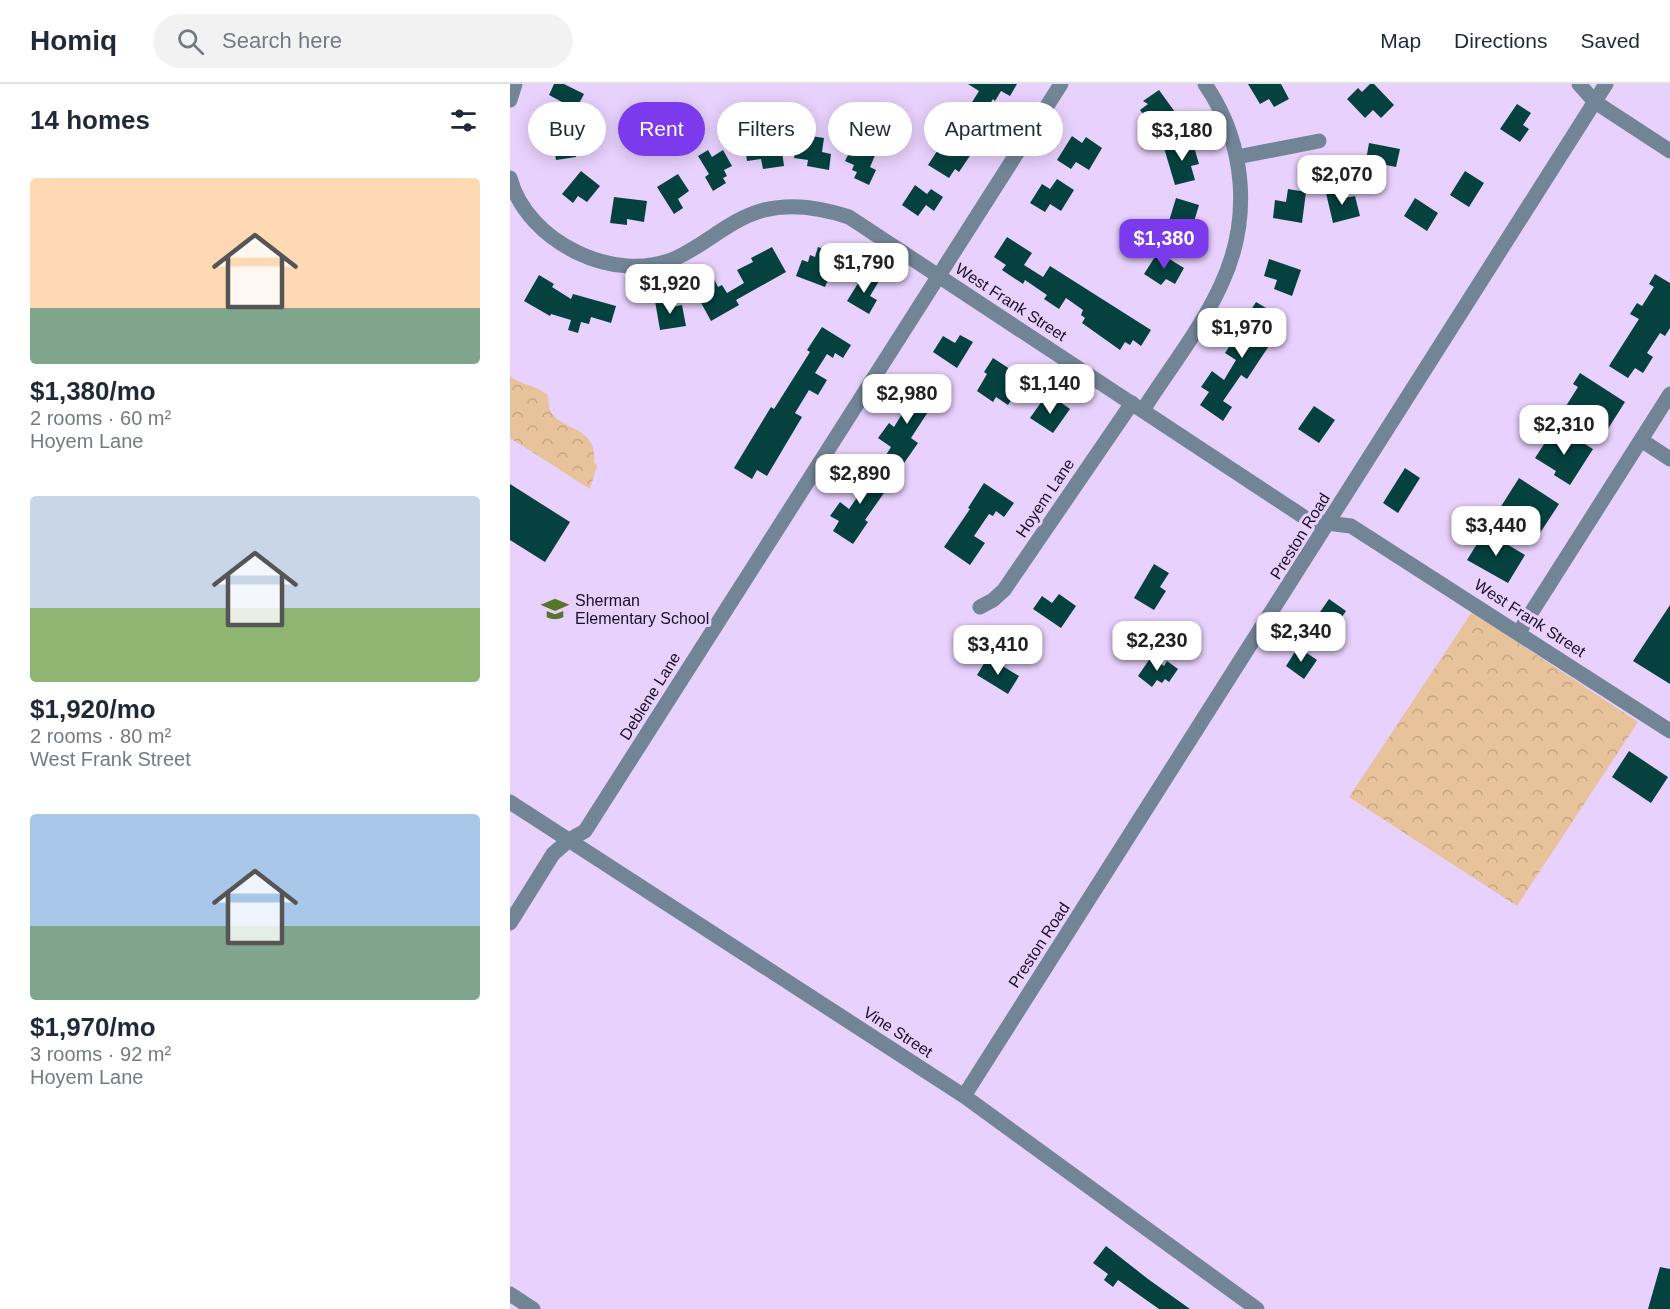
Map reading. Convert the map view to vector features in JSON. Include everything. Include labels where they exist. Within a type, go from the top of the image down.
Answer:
[{"type":"street","points":[[510,100],[515,84]]},
{"type":"street","name":"Deblene Lane","points":[[510,923],[554,854],[569,840],[585,831],[1061,84]]},
{"type":"street","name":"Hoyem Lane","points":[[980,606],[993,600],[1004,590],[1207,310],[1222,284],[1233,252],[1241,217],[1242,185],[1237,157],[1227,125],[1205,84]]},
{"type":"street","points":[[1579,84],[1595,102],[1670,150]]},
{"type":"street","name":"Preston Road","points":[[964,1096],[1606,84]]},
{"type":"street","points":[[1237,157],[1319,141]]},
{"type":"street","name":"West Frank Street","points":[[510,178],[525,208],[555,240],[590,259],[613,264],[645,265],[674,259],[746,216],[773,209],[797,206],[831,211],[849,218],[1310,521],[1351,526],[1670,731]]},
{"type":"street","points":[[1519,632],[1670,394]]},
{"type":"street","points":[[1641,440],[1670,459]]},
{"type":"street","name":"Vine Street","points":[[510,802],[964,1096],[1257,1309]]},
{"type":"street","points":[[510,1294],[533,1309]]},
{"type":"green space","points":[[510,376],[548,395],[549,408],[555,417],[590,441],[594,450],[594,462],[597,466],[590,489],[510,438]]},
{"type":"green space","points":[[1472,612],[1638,722],[1517,906],[1349,797]]},
{"type":"building","points":[[554,84],[564,84],[584,94],[580,102],[562,102],[549,95]]},
{"type":"building","points":[[968,84],[1017,84],[1010,96],[1001,91],[995,101],[993,99],[991,102],[972,102],[979,91]]},
{"type":"building","points":[[1248,84],[1281,84],[1289,99],[1274,107],[1269,99],[1260,104]]},
{"type":"building","points":[[1370,84],[1374,84],[1394,105],[1381,118],[1373,110],[1365,118],[1347,99],[1358,88],[1362,92]]},
{"type":"building","points":[[1159,90],[1183,123],[1161,139],[1140,110],[1148,104],[1143,101]]},
{"type":"building","points":[[1517,104],[1531,113],[1523,125],[1529,129],[1520,142],[1500,129]]},
{"type":"building","points":[[1072,136],[1082,143],[1086,137],[1102,148],[1089,170],[1076,162],[1071,169],[1057,160],[1060,156],[1063,156],[1063,150]]},
{"type":"building","points":[[816,137],[824,138],[822,152],[831,156],[829,170],[807,166],[808,160],[794,158],[794,156],[816,156]]},
{"type":"building","points":[[1192,140],[1199,164],[1191,166],[1195,180],[1175,185],[1164,148]]},
{"type":"building","points":[[1369,143],[1400,149],[1396,167],[1381,164],[1380,169],[1365,166]]},
{"type":"building","points":[[708,150],[712,157],[717,154],[717,156],[726,156],[732,166],[724,170],[727,176],[723,178],[726,183],[713,191],[705,177],[709,174],[698,156],[705,156],[705,152]]},
{"type":"building","points":[[555,156],[576,156],[576,157],[556,160]]},
{"type":"building","points":[[746,156],[783,156],[784,166],[763,169],[761,159],[747,161]]},
{"type":"building","points":[[848,156],[875,156],[870,167],[876,170],[869,185],[854,178],[857,172],[852,170],[854,165],[845,161]]},
{"type":"building","points":[[934,156],[970,156],[959,172],[955,169],[949,178],[928,165]]},
{"type":"building","points":[[581,171],[600,186],[587,202],[578,196],[573,203],[562,194]]},
{"type":"building","points":[[1465,171],[1484,183],[1469,207],[1450,195]]},
{"type":"building","points":[[678,174],[689,191],[678,199],[683,208],[674,214],[657,187]]},
{"type":"building","points":[[1057,179],[1074,190],[1061,211],[1050,204],[1045,212],[1030,203],[1042,184],[1050,189]]},
{"type":"building","points":[[915,185],[927,194],[931,189],[943,197],[934,211],[926,205],[918,216],[902,205]]},
{"type":"building","points":[[1288,189],[1306,192],[1302,223],[1273,218],[1275,200],[1286,202]]},
{"type":"building","points":[[1342,189],[1344,198],[1355,196],[1360,216],[1333,223],[1326,193]]},
{"type":"building","points":[[614,197],[647,201],[644,222],[627,219],[627,225],[610,223]]},
{"type":"building","points":[[1176,198],[1199,205],[1193,225],[1198,226],[1191,249],[1177,245],[1180,235],[1166,231]]},
{"type":"building","points":[[1415,198],[1438,213],[1427,231],[1404,216]]},
{"type":"building","points":[[1007,237],[1032,253],[1024,265],[1043,277],[1050,266],[1151,330],[1141,346],[1133,340],[1130,345],[1125,342],[1120,350],[1082,323],[1085,318],[1081,315],[1083,310],[1066,298],[1059,309],[1044,299],[1047,295],[1025,280],[1023,284],[1002,270],[1006,265],[994,257]]},
{"type":"building","points":[[772,247],[786,272],[736,300],[739,305],[711,321],[694,290],[714,279],[718,287],[722,285],[727,293],[744,283],[737,270],[753,262],[751,258]]},
{"type":"building","points":[[818,247],[839,254],[825,287],[796,276],[802,260],[808,262],[810,255],[815,257]]},
{"type":"building","points":[[1158,252],[1184,268],[1175,284],[1166,279],[1161,285],[1144,274]]},
{"type":"building","points":[[1269,259],[1301,270],[1292,296],[1274,289],[1277,280],[1264,276]]},
{"type":"building","points":[[865,272],[879,281],[870,296],[877,300],[869,314],[847,301]]},
{"type":"building","points":[[1655,274],[1670,283],[1670,328],[1665,336],[1660,333],[1647,353],[1653,357],[1643,373],[1635,368],[1628,378],[1609,366],[1639,319],[1630,314],[1637,303],[1642,306],[1654,287],[1649,284]]},
{"type":"building","points":[[539,275],[571,299],[573,294],[616,306],[611,323],[591,317],[589,324],[581,322],[578,333],[568,330],[571,320],[551,314],[550,316],[524,301]]},
{"type":"building","points":[[670,298],[672,307],[682,305],[686,326],[660,330],[655,301]]},
{"type":"building","points":[[1256,302],[1286,320],[1247,379],[1241,375],[1223,401],[1232,407],[1223,421],[1200,405],[1209,392],[1201,387],[1212,371],[1224,380],[1236,360],[1225,353],[1234,339],[1243,345],[1257,322],[1247,316]]},
{"type":"building","points":[[822,327],[851,345],[843,358],[835,353],[833,358],[827,354],[815,373],[827,380],[818,395],[809,390],[795,413],[802,417],[767,476],[757,470],[752,479],[734,468],[771,407],[774,409],[810,352],[807,350]]},
{"type":"building","points":[[960,335],[973,342],[957,368],[933,352],[943,336],[955,343]]},
{"type":"building","points":[[993,358],[1013,371],[1008,379],[1020,387],[1008,405],[996,397],[993,402],[977,391],[987,374],[984,372]]},
{"type":"building","points":[[1580,373],[1625,402],[1606,432],[1566,406],[1578,387],[1573,384]]},
{"type":"building","points":[[914,384],[937,398],[911,438],[918,443],[902,466],[886,455],[891,447],[878,438],[889,423],[894,427],[907,406],[903,403]]},
{"type":"building","points":[[1056,399],[1070,409],[1053,433],[1030,418],[1042,401],[1050,406]]},
{"type":"building","points":[[1314,406],[1335,420],[1319,443],[1298,429]]},
{"type":"building","points":[[1554,429],[1575,442],[1577,439],[1593,449],[1570,485],[1554,475],[1556,471],[1535,458]]},
{"type":"building","points":[[863,464],[891,483],[865,520],[868,522],[853,544],[833,531],[839,521],[830,516],[840,502],[849,509],[865,486],[854,478]]},
{"type":"building","points":[[1405,468],[1420,478],[1398,513],[1383,503]]},
{"type":"building","points":[[1519,478],[1559,504],[1540,533],[1500,508]]},
{"type":"building","points":[[984,483],[1014,503],[1004,517],[996,511],[993,516],[989,514],[974,536],[985,543],[970,565],[944,547],[970,509],[968,508]]},
{"type":"building","points":[[510,484],[570,522],[545,562],[510,540]]},
{"type":"building","points":[[1485,531],[1525,555],[1508,583],[1467,560]]},
{"type":"building","points":[[1154,564],[1169,573],[1160,587],[1166,591],[1154,610],[1134,598]]},
{"type":"building","points":[[1059,594],[1076,606],[1061,628],[1033,609],[1042,596],[1052,603]]},
{"type":"building","points":[[1329,599],[1346,611],[1335,627],[1318,615]]},
{"type":"building","points":[[1670,605],[1670,684],[1633,661]]},
{"type":"building","points":[[1298,647],[1317,660],[1304,679],[1286,666]]},
{"type":"building","points":[[988,657],[1019,676],[1008,694],[977,675]]},
{"type":"building","points":[[1151,657],[1164,666],[1167,661],[1178,669],[1169,682],[1165,679],[1162,683],[1157,680],[1152,687],[1138,676]]},
{"type":"building","points":[[1629,751],[1668,777],[1651,803],[1612,777]]},
{"type":"building","points":[[1106,1246],[1190,1309],[1159,1309],[1118,1280],[1113,1287],[1104,1280],[1108,1274],[1093,1263]]},
{"type":"building","points":[[1660,1267],[1670,1269],[1670,1309],[1648,1309]]},
{"type":"place","name":"Sherman Elementary School","points":[[555,609]]}]
